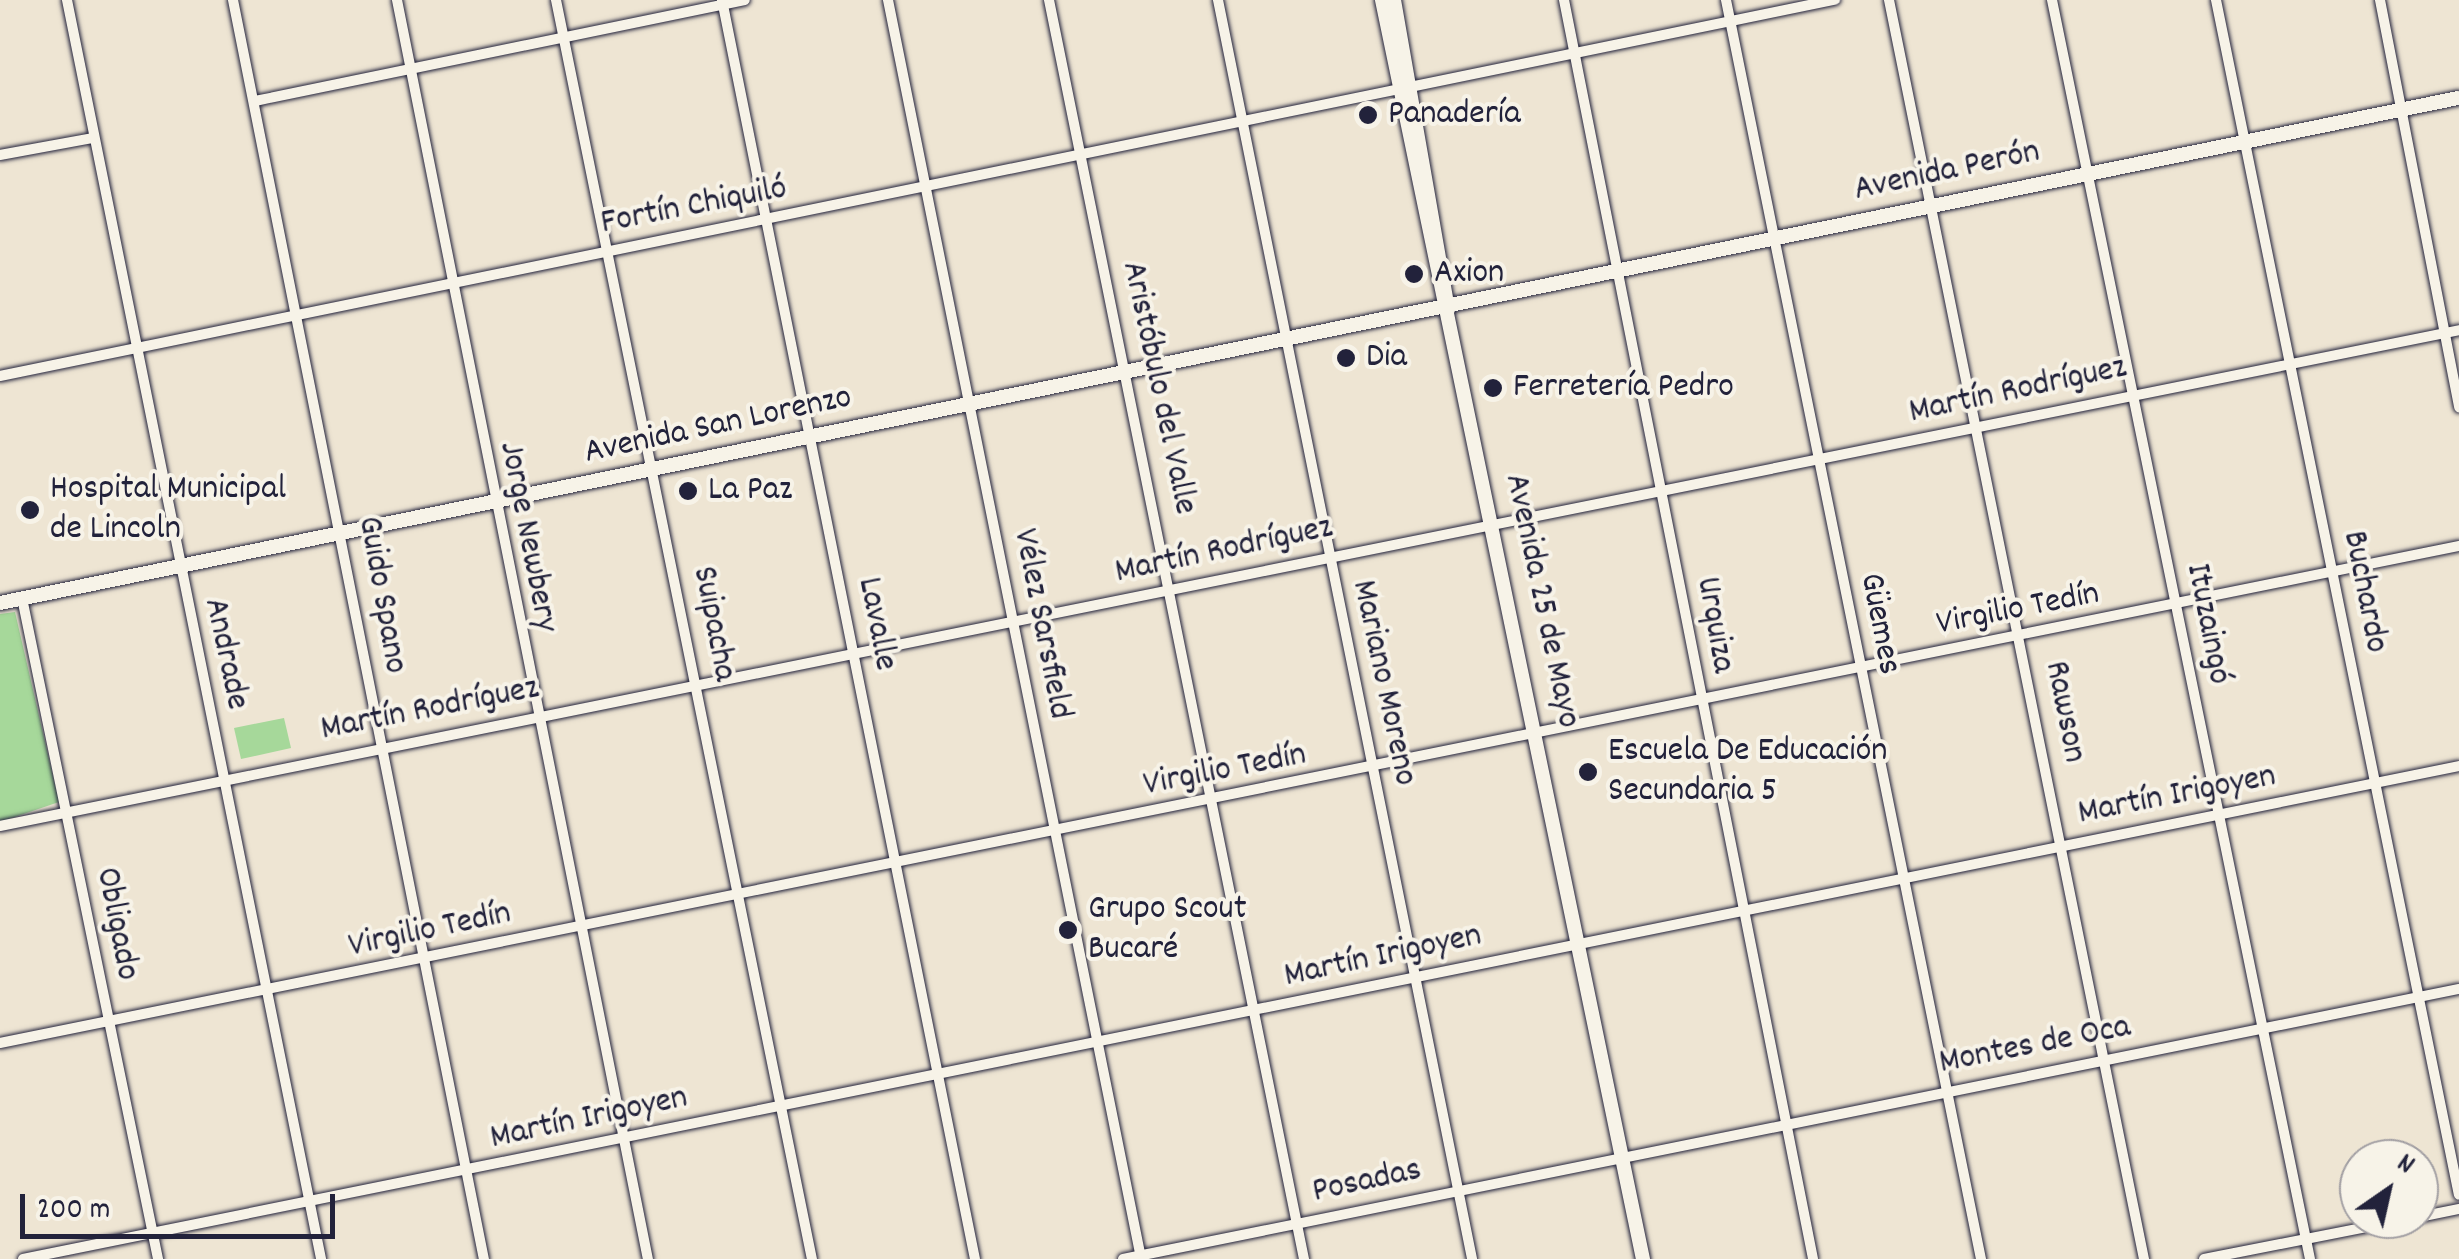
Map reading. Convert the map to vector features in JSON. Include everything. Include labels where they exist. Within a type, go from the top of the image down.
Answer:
[{"type":"main road","name":"Avenida 25 de Mayo","points":[[1382,0],[1404,88],[1582,943],[1643,1259]]},
{"type":"main road","name":"Avenida 25 de Mayo","points":[[1394,0],[1404,88]]},
{"type":"main road","name":"Avenida Perón","points":[[1448,309],[1772,238],[2459,98]]},
{"type":"main road","name":"Avenida San Lorenzo","points":[[0,602],[180,569],[654,468],[1448,309]]},
{"type":"street","name":"Andrade","points":[[67,0],[321,1259]]},
{"type":"street","name":"Guido Spano","points":[[233,0],[343,534],[379,749],[484,1259]]},
{"type":"street","name":"Jorge Newbery","points":[[397,0],[448,284],[648,1259]]},
{"type":"street","name":"Suipacha","points":[[556,0],[738,895],[785,1106],[812,1259]]},
{"type":"street","points":[[255,102],[745,0]]},
{"type":"street","name":"Vélez Sarsfield","points":[[888,0],[930,188],[1052,834],[1141,1257]]},
{"type":"street","name":"Aristóbulo del Valle","points":[[1049,0],[1304,1259]]},
{"type":"street","name":"Mariano Moreno","points":[[1218,0],[1472,1259]]},
{"type":"street","name":"Urquiza","points":[[1564,0],[1662,490],[1699,702],[1813,1259]]},
{"type":"street","name":"Güemes","points":[[1726,0],[1905,881],[1944,1092],[1982,1259]]},
{"type":"street","name":"Fortín Chiquiló","points":[[0,376],[1083,158],[1836,0]]},
{"type":"street","name":"Rawson","points":[[1889,0],[2144,1259]]},
{"type":"street","name":"Ituzaingó","points":[[2052,0],[2310,1259]]},
{"type":"street","name":"Buchardo","points":[[2216,0],[2459,1195]]},
{"type":"street","points":[[2380,0],[2459,407]]},
{"type":"street","name":"Lavalle","points":[[722,2],[975,1259]]},
{"type":"street","points":[[0,154],[94,138]]},
{"type":"street","name":"Martín Rodríguez","points":[[0,826],[222,778],[854,656],[1494,521],[1818,461],[2459,330]]},
{"type":"street","name":"Virgilio Tedín","points":[[0,1044],[268,994],[738,895],[1538,738],[2459,546]]},
{"type":"street","name":"Obligado","points":[[22,598],[158,1259]]},
{"type":"street","name":"Martín Irigoyen","points":[[23,1259],[2459,766]]},
{"type":"street","name":"Montes de Oca","points":[[1623,1161],[1785,1124],[2459,989]]},
{"type":"street","name":"Posadas","points":[[1123,1259],[1623,1161]]},
{"type":"street","points":[[2204,1259],[2339,1233]]},
{"type":"green space","points":[[15,612],[59,802],[0,822],[0,614]]},
{"type":"green space","points":[[284,718],[291,748],[241,759],[234,728]]},
{"type":"place","name":"Panadería","points":[[1368,115]]},
{"type":"place","name":"Axion","points":[[1414,274]]},
{"type":"place","name":"Dia","points":[[1346,358]]},
{"type":"place","name":"Ferretería Pedro","points":[[1493,388]]},
{"type":"place","name":"La Paz","points":[[688,491]]},
{"type":"place","name":"Hospital Municipal de Lincoln","points":[[30,510]]},
{"type":"place","name":"Escuela De Educación Secundaria 5","points":[[1588,772]]},
{"type":"place","name":"Grupo Scout Bucaré","points":[[1068,930]]}]
